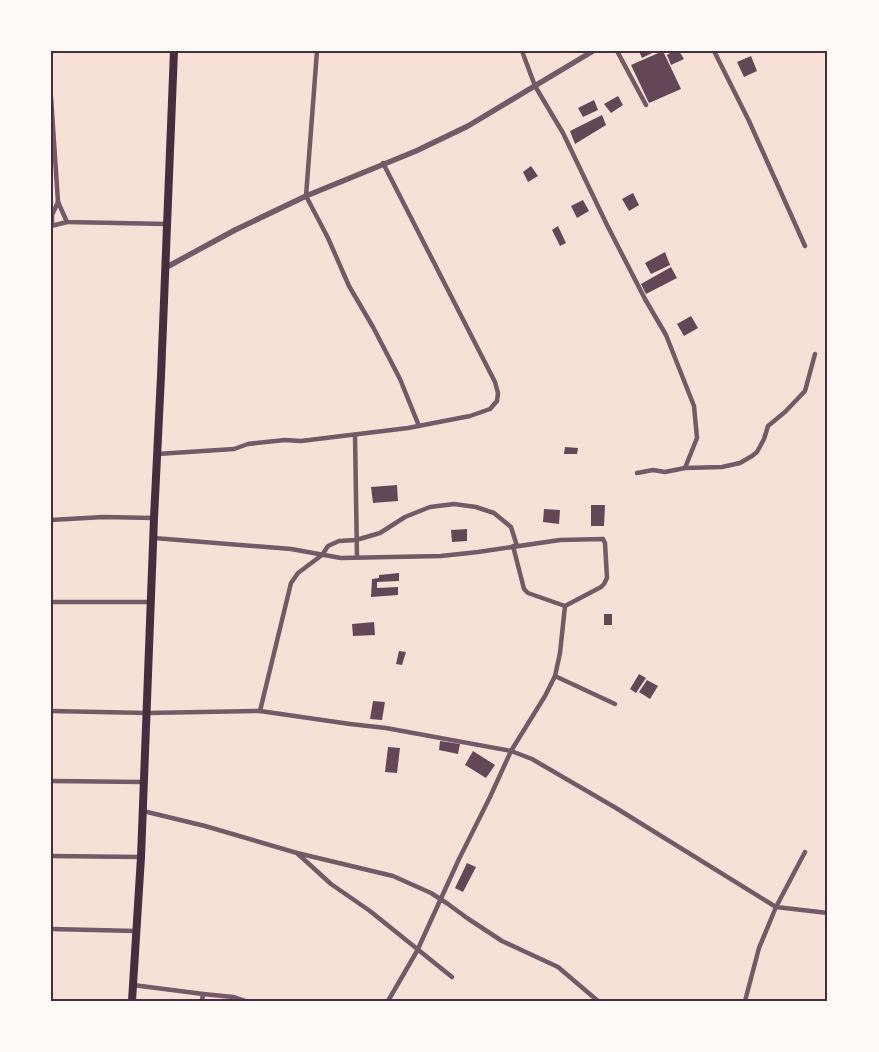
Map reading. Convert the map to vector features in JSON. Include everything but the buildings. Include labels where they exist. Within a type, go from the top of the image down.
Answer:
[{"type":"main road","points":[[132,1001],[143,812],[174,51]]},
{"type":"street","points":[[317,51],[306,196],[350,286],[400,379],[419,426]]},
{"type":"street","points":[[522,51],[535,86],[563,132],[607,225],[645,299],[666,334],[694,406],[697,438],[685,468]]},
{"type":"street","points":[[165,268],[235,230],[306,196],[416,151],[468,126],[592,51]]},
{"type":"street","points":[[617,51],[646,106]]},
{"type":"street","points":[[714,51],[749,121],[805,246]]},
{"type":"street","points":[[51,96],[58,202],[66,222]]},
{"type":"street","points":[[157,454],[234,448],[262,442],[301,441],[419,426],[470,416],[490,409],[497,401],[498,393],[495,382],[384,163]]},
{"type":"street","points":[[58,202],[52,215],[52,226],[66,222],[167,224]]},
{"type":"street","points":[[637,473],[653,470],[665,472],[685,468],[722,467],[740,462],[752,456],[757,452],[764,439],[768,426],[785,412],[805,391],[815,354]]},
{"type":"street","points":[[354,435],[356,557]]},
{"type":"street","points":[[154,538],[291,550],[322,555],[341,558],[441,556],[515,546],[560,540],[602,539],[605,541],[607,578],[604,584],[565,606],[528,593],[524,589],[515,546],[511,527],[494,513],[476,507],[454,504],[430,507],[405,517],[380,533],[356,540],[339,541],[328,546],[322,555],[298,573],[291,583],[260,711]]},
{"type":"street","points":[[51,520],[103,517],[154,518]]},
{"type":"street","points":[[51,602],[151,602]]},
{"type":"street","points":[[388,1001],[417,951],[511,751],[555,676],[560,653],[565,606]]},
{"type":"street","points":[[555,676],[614,704]]},
{"type":"street","points":[[51,711],[260,711],[386,728],[511,751],[532,759],[616,808],[776,907],[828,913]]},
{"type":"street","points":[[51,781],[144,782]]},
{"type":"street","points":[[143,812],[206,826],[297,853],[393,876],[424,890],[490,933],[558,968],[598,1001]]},
{"type":"street","points":[[745,1001],[758,948],[776,907],[805,852]]},
{"type":"street","points":[[297,853],[331,884],[370,911],[417,951],[452,977]]},
{"type":"street","points":[[51,856],[141,857]]},
{"type":"street","points":[[51,929],[136,931]]},
{"type":"street","points":[[133,985],[233,997],[245,1001]]},
{"type":"street","points":[[202,1001],[203,994]]}]
